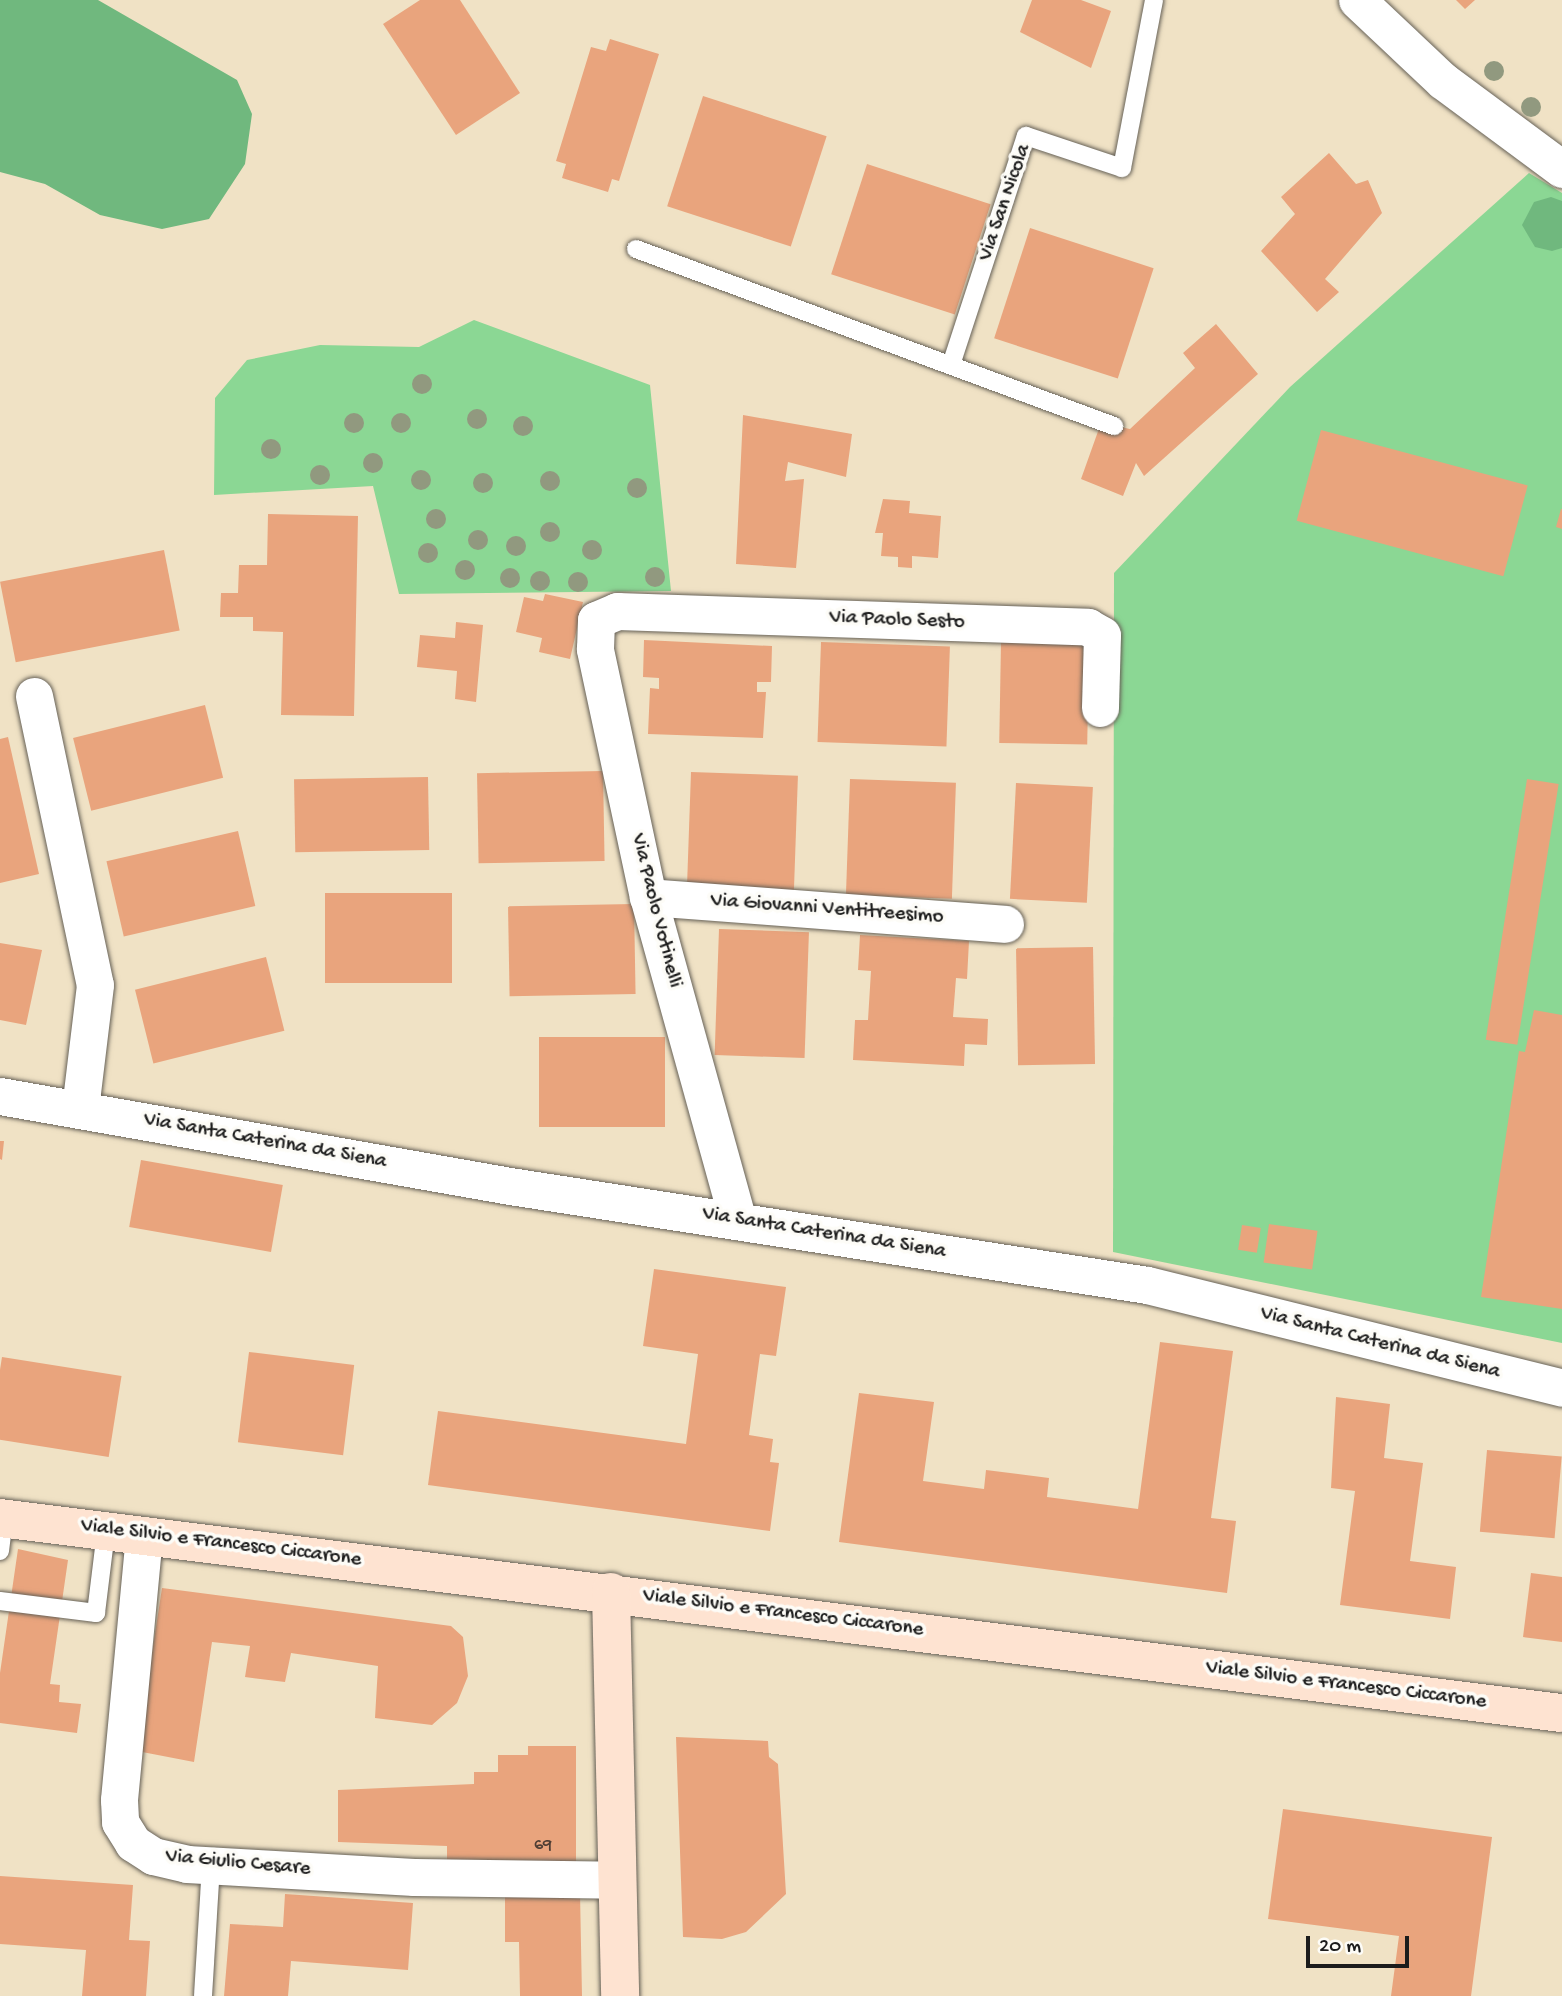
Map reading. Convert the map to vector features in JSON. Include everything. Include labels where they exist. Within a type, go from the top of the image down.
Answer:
[{"type":"street","points":[[1357,0],[1443,81],[1562,169]]},
{"type":"street","name":"Via Paolo Sesto","points":[[617,611],[1088,627],[1102,635],[1100,708]]},
{"type":"street","name":"Via Paolo Votinelli","points":[[617,611],[596,620],[594,642],[648,897],[738,1221]]},
{"type":"street","points":[[34,696],[95,985],[80,1109]]},
{"type":"street","name":"Via Giovanni Ventitreesimo","points":[[648,897],[1005,924]]},
{"type":"street","name":"Via Santa Caterina da Siena","points":[[0,1096],[738,1221],[1147,1285],[1562,1388]]},
{"type":"street","name":"Viale Silvio e Francesco Ciccarone","points":[[1,1526],[144,1535],[1562,1713]]},
{"type":"street","name":"Via Giulio Cesare","points":[[144,1535],[120,1822],[153,1856],[211,1865],[617,1880]]},
{"type":"street","points":[[611,1592],[620,1996]]},
{"type":"lane","name":"Via San Nicola","points":[[951,365],[1026,136],[1122,168],[1154,0]]},
{"type":"lane","points":[[636,249],[1114,426]]},
{"type":"lane","points":[[0,1601],[96,1613],[106,1531]]},
{"type":"lane","points":[[203,1996],[211,1865]]},
{"type":"green space","points":[[0,0],[98,0],[237,80],[252,114],[245,164],[209,219],[162,229],[100,215],[45,184],[0,172]]},
{"type":"green space","points":[[1529,173],[1562,193],[1562,1343],[1113,1252],[1114,573],[1290,387]]},
{"type":"green space","points":[[1551,197],[1562,201],[1562,248],[1552,251],[1535,247],[1522,225],[1534,202]]},
{"type":"green space","points":[[474,320],[650,385],[671,591],[399,594],[373,486],[214,495],[215,398],[247,360],[320,345],[419,347]]},
{"type":"building","points":[[420,0],[460,0],[520,93],[456,135],[383,24]]},
{"type":"building","points":[[1032,0],[1081,0],[1111,11],[1091,68],[1020,32]]},
{"type":"building","points":[[1456,0],[1475,0],[1465,9]]},
{"type":"building","points":[[610,39],[659,54],[619,181],[612,179],[608,192],[562,178],[566,164],[556,161],[591,47],[606,51]]},
{"type":"building","points":[[703,96],[827,136],[791,246],[667,206]]},
{"type":"building","points":[[1329,153],[1356,184],[1368,180],[1382,213],[1325,279],[1339,292],[1317,312],[1261,251],[1295,214],[1281,197]]},
{"type":"building","points":[[867,164],[991,204],[955,314],[831,274]]},
{"type":"building","points":[[1030,228],[1154,268],[1118,378],[994,338]]},
{"type":"building","points":[[1216,324],[1258,374],[1144,476],[1136,463],[1123,496],[1081,479],[1101,423],[1130,429],[1195,368],[1183,353]]},
{"type":"building","points":[[743,415],[852,434],[846,477],[788,462],[785,481],[804,479],[796,568],[736,564]]},
{"type":"building","points":[[1321,430],[1528,485],[1503,576],[1297,521]]},
{"type":"building","points":[[883,499],[910,501],[909,513],[941,516],[938,558],[912,556],[912,568],[898,567],[898,557],[881,556],[883,533],[875,533]]},
{"type":"building","points":[[1562,509],[1562,529],[1556,527]]},
{"type":"building","points":[[268,514],[358,516],[354,716],[281,715],[283,632],[253,631],[253,617],[220,617],[221,593],[238,593],[239,565],[267,565]]},
{"type":"building","points":[[164,550],[180,630],[16,662],[0,582]]},
{"type":"building","points":[[545,594],[583,602],[570,659],[539,652],[542,638],[516,632],[524,597],[543,601]]},
{"type":"building","points":[[456,622],[483,625],[476,702],[455,699],[457,671],[417,667],[420,635],[455,638]]},
{"type":"building","points":[[644,640],[772,646],[771,682],[757,682],[757,692],[766,692],[763,738],[648,734],[650,688],[659,689],[659,678],[643,677]]},
{"type":"building","points":[[821,642],[950,647],[946,746],[818,742]]},
{"type":"building","points":[[1001,642],[1089,644],[1087,745],[999,743]]},
{"type":"building","points":[[205,705],[223,778],[91,811],[73,738]]},
{"type":"building","points":[[8,737],[39,874],[0,883],[0,739]]},
{"type":"building","points":[[603,771],[605,861],[479,863],[477,773]]},
{"type":"building","points":[[691,772],[798,776],[794,892],[687,888]]},
{"type":"building","points":[[428,777],[429,850],[295,852],[294,779]]},
{"type":"building","points":[[850,779],[956,783],[952,899],[846,895]]},
{"type":"building","points":[[1527,779],[1559,784],[1517,1045],[1486,1040]]},
{"type":"building","points":[[1016,783],[1093,787],[1087,903],[1010,899]]},
{"type":"building","points":[[238,831],[255,906],[124,936],[106,861]]},
{"type":"building","points":[[325,893],[452,893],[452,983],[325,983]]},
{"type":"building","points":[[634,904],[636,994],[510,996],[508,906]]},
{"type":"building","points":[[719,929],[809,932],[805,1058],[715,1055]]},
{"type":"building","points":[[860,935],[969,941],[967,979],[956,978],[953,1017],[988,1019],[987,1045],[965,1044],[964,1066],[853,1060],[855,1020],[868,1020],[871,971],[858,970]]},
{"type":"building","points":[[0,943],[42,950],[26,1025],[0,1020]]},
{"type":"building","points":[[1093,947],[1095,1064],[1018,1065],[1016,948]]},
{"type":"building","points":[[266,957],[284,1031],[153,1063],[135,990]]},
{"type":"building","points":[[1534,1010],[1562,1015],[1562,1309],[1481,1297],[1519,1051],[1525,1052]]},
{"type":"building","points":[[539,1037],[665,1037],[665,1127],[539,1127]]},
{"type":"building","points":[[0,1141],[4,1141],[2,1160],[0,1159]]},
{"type":"building","points":[[141,1160],[283,1185],[271,1252],[129,1227]]},
{"type":"building","points":[[1269,1224],[1318,1231],[1312,1269],[1264,1263]]},
{"type":"building","points":[[1242,1225],[1261,1228],[1257,1253],[1238,1250]]},
{"type":"building","points":[[654,1269],[786,1287],[776,1356],[760,1354],[749,1435],[773,1439],[770,1462],[779,1463],[770,1531],[428,1485],[438,1411],[686,1444],[698,1354],[643,1346]]},
{"type":"building","points":[[1160,1342],[1233,1351],[1211,1518],[1236,1521],[1227,1593],[839,1542],[859,1393],[934,1402],[923,1481],[984,1489],[986,1470],[1049,1478],[1047,1497],[1138,1509]]},
{"type":"building","points":[[249,1352],[354,1365],[343,1455],[238,1442]]},
{"type":"building","points":[[2,1357],[122,1376],[109,1457],[0,1440]]},
{"type":"building","points":[[1336,1397],[1390,1404],[1384,1458],[1423,1463],[1410,1561],[1456,1567],[1450,1619],[1340,1605],[1355,1491],[1331,1488]]},
{"type":"building","points":[[1487,1450],[1562,1457],[1555,1538],[1480,1532]]},
{"type":"building","points":[[18,1549],[68,1560],[50,1684],[60,1685],[59,1702],[81,1704],[77,1733],[0,1723],[0,1673]]},
{"type":"building","points":[[1531,1573],[1562,1577],[1562,1642],[1523,1637]]},
{"type":"building","points":[[162,1588],[451,1626],[463,1637],[468,1676],[457,1703],[432,1725],[375,1718],[378,1666],[291,1653],[285,1682],[245,1677],[250,1646],[212,1642],[194,1762],[137,1751]]},
{"type":"building","points":[[676,1737],[768,1741],[769,1757],[778,1764],[786,1894],[746,1932],[722,1939],[683,1937]]},
{"type":"building","points":[[528,1746],[576,1746],[576,1863],[447,1864],[447,1846],[338,1842],[338,1790],[474,1784],[474,1772],[498,1772],[498,1755],[528,1755]]},
{"type":"building","points":[[1283,1809],[1492,1837],[1471,1996],[1391,1996],[1399,1936],[1268,1919]]},
{"type":"building","points":[[0,1876],[133,1885],[129,1940],[150,1941],[146,1996],[82,1996],[86,1950],[0,1944]]},
{"type":"building","points":[[580,1893],[582,1996],[520,1996],[519,1942],[505,1942],[505,1894]]},
{"type":"building","points":[[285,1894],[413,1903],[408,1970],[291,1961],[288,1996],[224,1996],[230,1924],[283,1927]]}]
